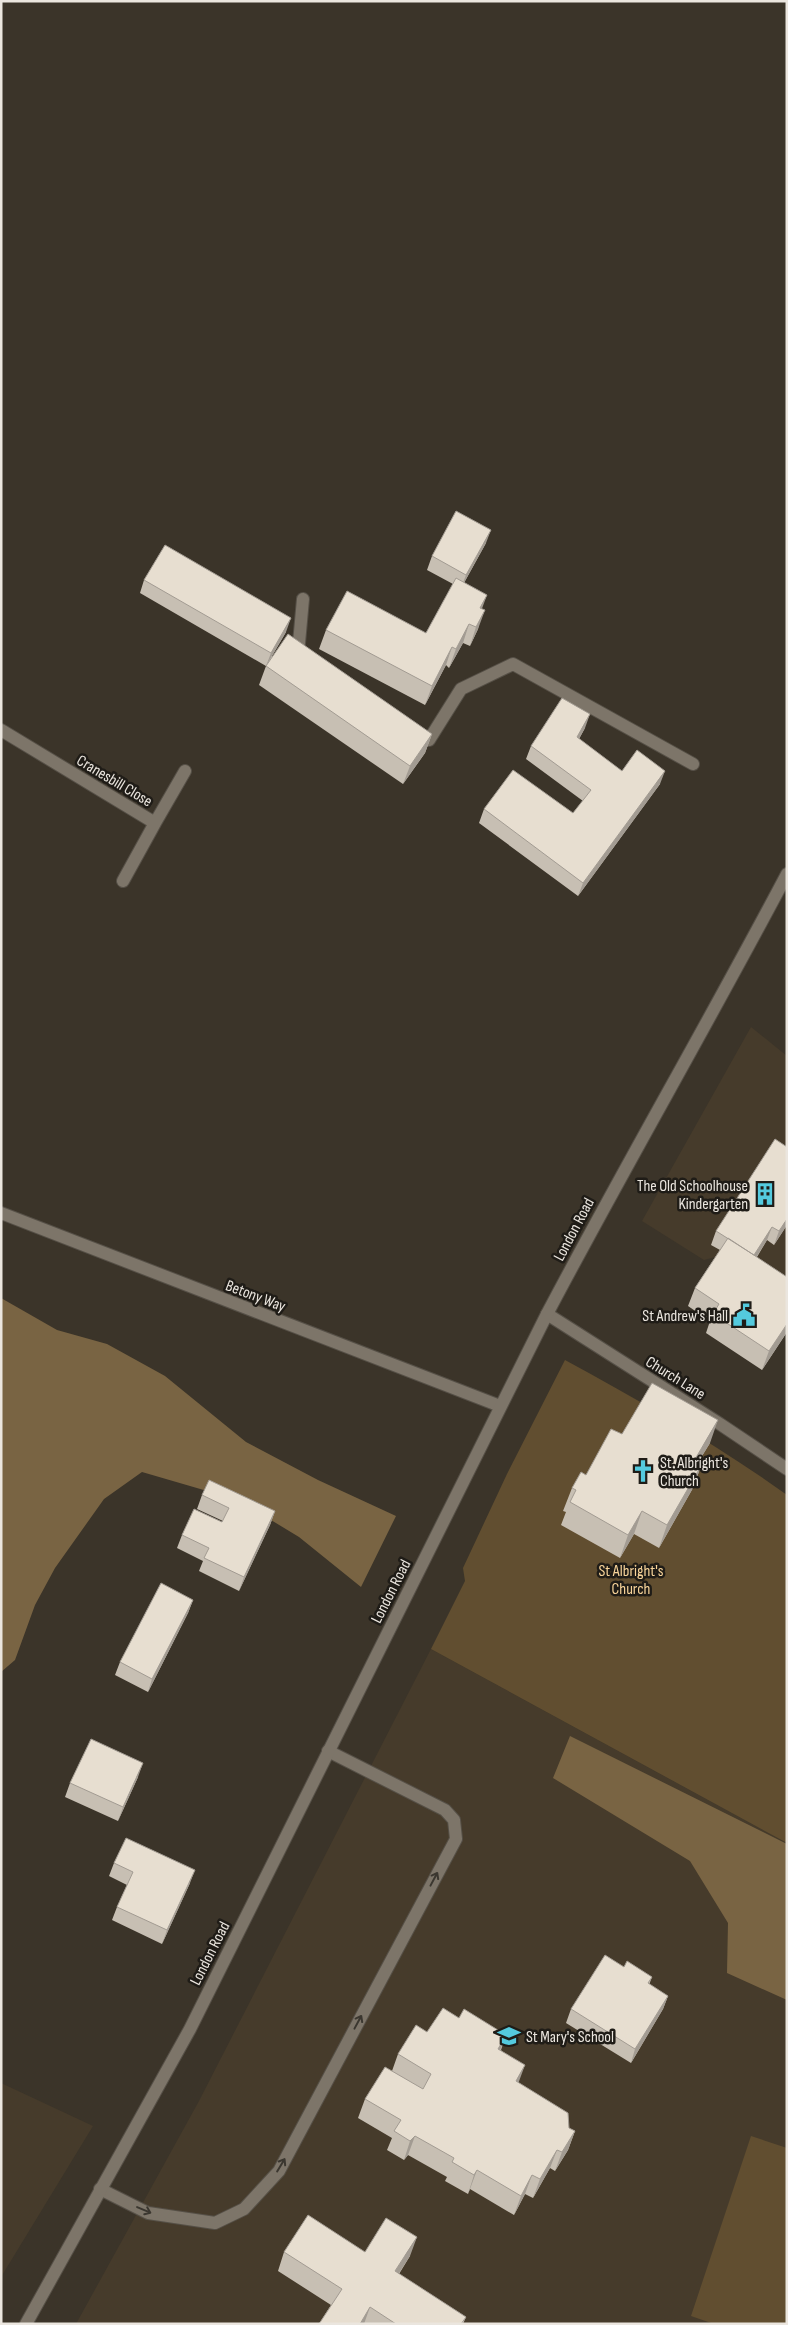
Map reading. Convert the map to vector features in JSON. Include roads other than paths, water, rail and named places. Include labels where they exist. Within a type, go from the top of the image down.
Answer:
[{"type":"main road","points":[[303,599],[298,654],[314,664]]},
{"type":"main road","points":[[412,729],[428,740],[461,689],[513,664],[693,764]]},
{"type":"main road","name":"Cranesbill Close","points":[[1,730],[156,823],[123,880]]},
{"type":"main road","points":[[156,823],[185,771]]},
{"type":"main road","name":"London Road","points":[[26,2324],[190,2029],[500,1406],[594,1222],[671,1089],[787,874]]},
{"type":"main road","name":"Betony Way","points":[[1,1213],[500,1406]]},
{"type":"main road","name":"Church Lane","points":[[547,1314],[720,1424],[787,1470]]},
{"type":"main road","points":[[100,2189],[148,2213],[215,2224],[244,2208],[279,2170],[456,1839],[454,1820],[445,1810],[328,1751]]},
{"type":"place","name":"The Old Schoolhouse Kindergarten","points":[[765,1194]]},
{"type":"place","name":"St Andrew's Hall","points":[[744,1315]]},
{"type":"place","name":"St. Albright's Church","points":[[643,1471]]},
{"type":"place","name":"St Mary's School","points":[[509,2036]]},
{"type":"park label","name":"St Albright's Church","points":[[631,1579]]}]
